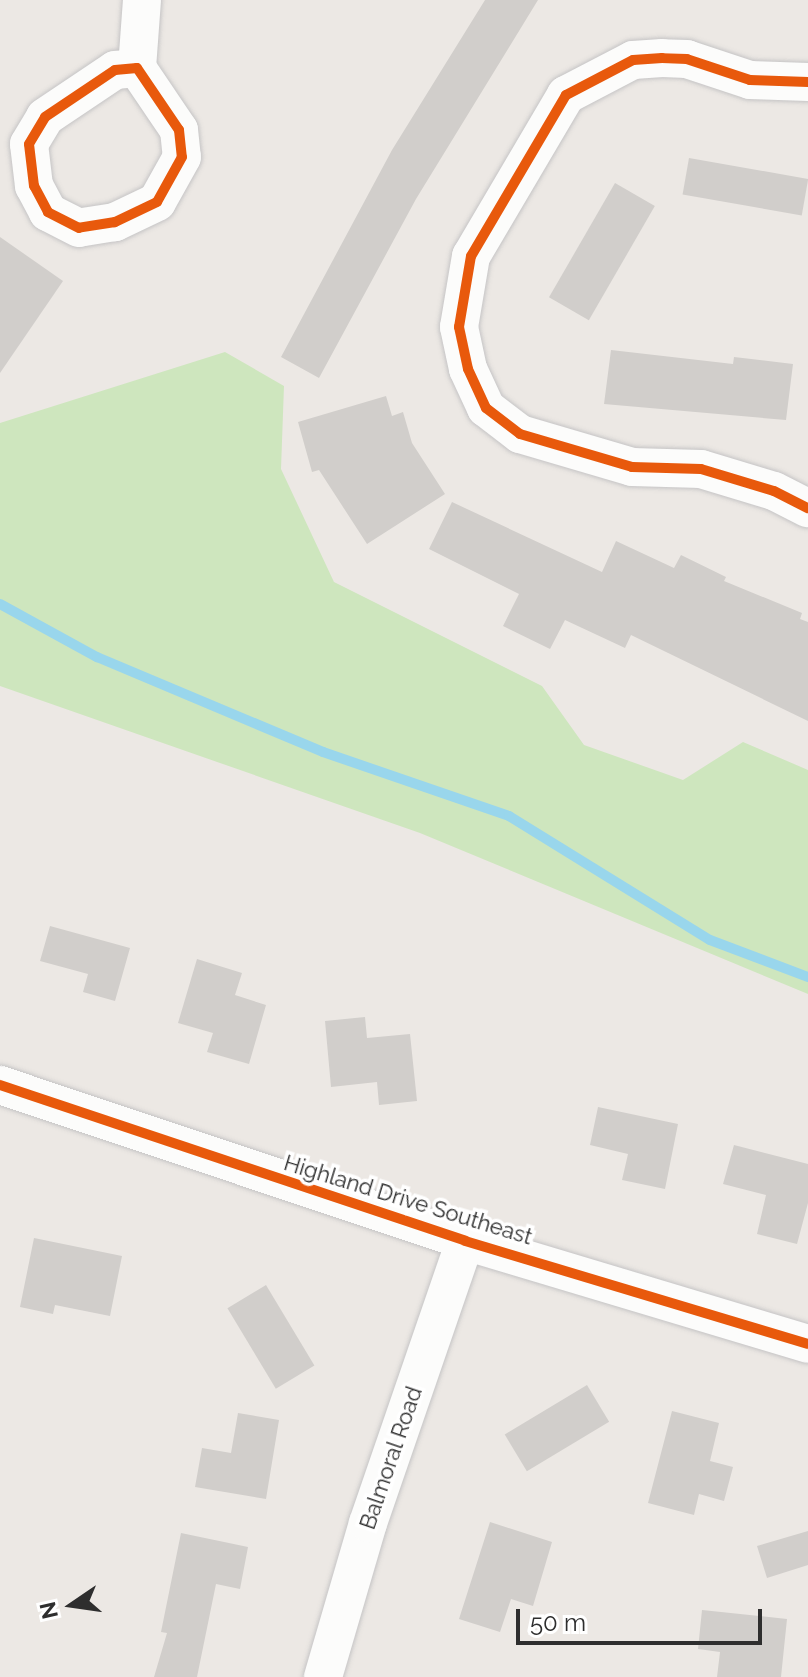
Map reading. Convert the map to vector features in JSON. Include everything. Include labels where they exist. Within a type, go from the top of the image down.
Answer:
[{"type":"street","points":[[137,68],[115,70],[45,117],[29,144],[34,186],[48,212],[79,228],[115,222],[157,202],[182,157],[179,130],[137,68],[142,0]]},
{"type":"street","points":[[808,82],[750,80],[687,59],[662,58],[633,60],[566,95],[471,256],[459,327],[468,369],[486,408],[520,434],[632,467],[701,469],[774,491],[808,508]]},
{"type":"street","name":"Highland Drive Southeast","points":[[0,1085],[465,1241],[808,1344]]},
{"type":"street","name":"Balmoral Road","points":[[323,1677],[368,1523],[465,1241]]},
{"type":"green space","points":[[225,352],[284,386],[281,469],[334,582],[542,686],[584,745],[683,780],[743,742],[808,770],[808,994],[420,833],[0,686],[0,423]]},
{"type":"building","points":[[485,0],[538,0],[416,199],[319,378],[281,357],[392,150]]},
{"type":"building","points":[[689,158],[808,179],[802,215],[683,194]]},
{"type":"building","points":[[615,183],[655,206],[589,320],[549,297]]},
{"type":"building","points":[[0,237],[63,281],[0,373]]},
{"type":"building","points":[[611,350],[733,364],[734,357],[793,364],[786,420],[604,404]]},
{"type":"building","points":[[386,396],[392,416],[403,412],[412,443],[445,494],[367,544],[319,470],[312,472],[298,422]]},
{"type":"building","points":[[452,502],[602,572],[616,541],[674,568],[681,555],[726,577],[724,581],[802,613],[800,619],[808,622],[808,721],[631,635],[625,648],[565,620],[550,649],[503,626],[519,594],[429,549]]},
{"type":"building","points":[[50,926],[130,948],[115,1001],[83,992],[88,974],[40,961]]},
{"type":"building","points":[[197,959],[242,973],[235,995],[266,1005],[249,1064],[207,1052],[213,1033],[178,1023]]},
{"type":"building","points":[[365,1017],[367,1038],[410,1034],[417,1101],[379,1105],[377,1082],[331,1087],[325,1021]]},
{"type":"building","points":[[598,1107],[678,1124],[665,1189],[622,1180],[628,1154],[590,1145]]},
{"type":"building","points":[[734,1145],[808,1164],[808,1203],[797,1244],[757,1234],[766,1195],[723,1184]]},
{"type":"building","points":[[34,1238],[122,1256],[110,1316],[55,1305],[53,1314],[20,1307]]},
{"type":"building","points":[[266,1285],[314,1366],[276,1389],[227,1308]]},
{"type":"building","points":[[587,1385],[609,1422],[527,1471],[505,1434]]},
{"type":"building","points":[[672,1411],[719,1423],[710,1461],[733,1467],[724,1501],[699,1494],[694,1515],[648,1503]]},
{"type":"building","points":[[238,1413],[279,1420],[266,1499],[195,1487],[202,1448],[231,1453]]},
{"type":"building","points":[[490,1522],[552,1542],[533,1606],[511,1599],[500,1632],[459,1619]]},
{"type":"building","points":[[808,1531],[808,1565],[767,1578],[757,1546]]},
{"type":"building","points":[[181,1533],[248,1547],[240,1589],[216,1584],[197,1677],[154,1677],[167,1633],[161,1632]]},
{"type":"building","points":[[702,1610],[787,1619],[781,1677],[717,1677],[720,1652],[698,1649]]},
{"type":"waterway","points":[[0,604],[97,657],[323,752],[509,816],[710,940],[808,977]]},
{"type":"cycle path","points":[[808,82],[750,80],[687,59],[662,58],[633,60],[566,95],[471,256],[459,327],[468,369],[486,408],[520,434],[632,467],[701,469],[774,491],[808,508]]},
{"type":"cycle path","points":[[137,68],[179,130],[182,157],[157,202],[115,222],[79,228],[48,212],[34,186],[29,144],[45,117],[115,70],[137,68]]},
{"type":"cycle path","points":[[0,1085],[465,1241],[808,1344]]}]
